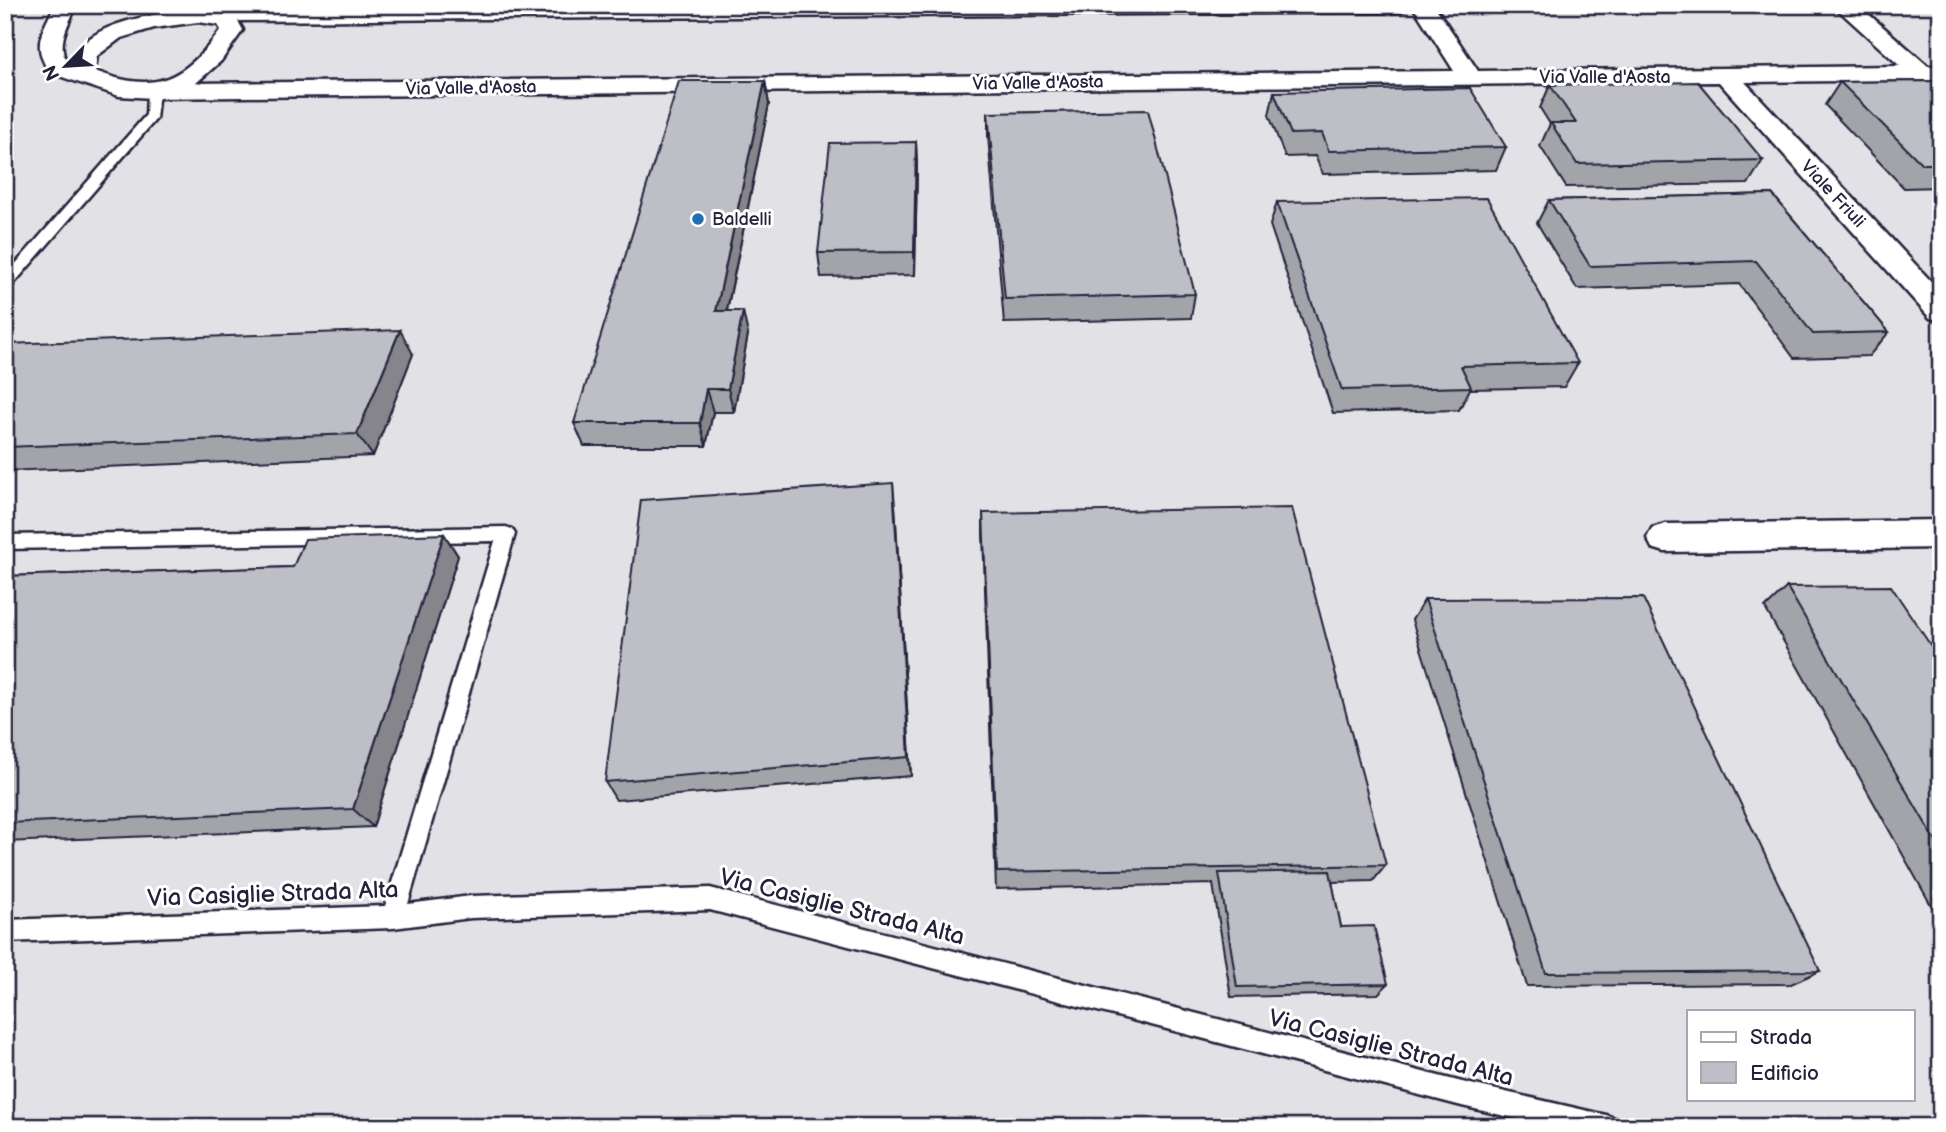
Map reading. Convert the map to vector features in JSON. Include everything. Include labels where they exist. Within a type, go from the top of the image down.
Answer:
[{"type":"street","name":"Via Valle d'Aosta","points":[[66,5],[51,38],[50,54],[58,68],[119,89],[153,91],[1931,73]]},
{"type":"street","name":"Via Valle d'Aosta","points":[[153,91],[187,79],[213,56],[232,30],[226,20],[164,5]]},
{"type":"street","name":"Via Valle d'Aosta","points":[[82,75],[86,53],[113,33],[152,22],[198,15],[1396,5]]},
{"type":"street","points":[[1423,5],[1471,78]]},
{"type":"street","name":"Via Valle d'Aosta","points":[[1844,5],[1931,73]]},
{"type":"street","name":"Viale Friuli","points":[[1726,76],[1941,311]]},
{"type":"street","points":[[1665,538],[1941,534]]},
{"type":"lane","points":[[5,285],[152,116],[153,91]]},
{"type":"lane","points":[[5,542],[506,534],[393,917]]},
{"type":"lane","name":"Via Casiglie Strada Alta","points":[[5,931],[393,917],[471,907],[710,899],[1462,1094],[1606,1127]]},
{"type":"shaded area","points":[[5,5],[1941,5],[1941,1127],[5,1127]]},
{"type":"building","name":"Baldelli","points":[[679,81],[765,81],[716,311],[743,311],[728,389],[706,389],[700,423],[574,423]]},
{"type":"building","points":[[1941,81],[1941,164],[1922,164],[1840,82]]},
{"type":"building","points":[[1698,82],[1763,160],[1577,164],[1551,123],[1576,123],[1550,85]]},
{"type":"building","points":[[1470,88],[1506,147],[1329,151],[1322,133],[1291,134],[1274,92]]},
{"type":"building","points":[[1148,110],[1195,294],[1005,299],[988,113]]},
{"type":"building","points":[[916,142],[914,252],[818,253],[830,143]]},
{"type":"building","points":[[1772,194],[1889,332],[1813,334],[1756,261],[1590,266],[1549,200]]},
{"type":"building","points":[[1487,198],[1578,363],[1461,366],[1471,387],[1342,390],[1277,202]]},
{"type":"building","points":[[400,330],[357,434],[5,447],[5,344]]},
{"type":"building","points":[[893,483],[909,757],[605,782],[641,500]]},
{"type":"building","points":[[1292,508],[1386,865],[997,872],[983,513]]},
{"type":"building","points":[[444,534],[353,809],[5,823],[5,576],[293,567],[305,539]]},
{"type":"building","points":[[1891,586],[1937,655],[1941,655],[1941,850],[1787,587]]},
{"type":"building","points":[[1643,598],[1820,971],[1546,973],[1425,599]]},
{"type":"building","points":[[1330,871],[1341,927],[1374,926],[1388,984],[1237,987],[1219,873]]},
{"type":"place","name":"Baldelli","points":[[698,219]]}]
